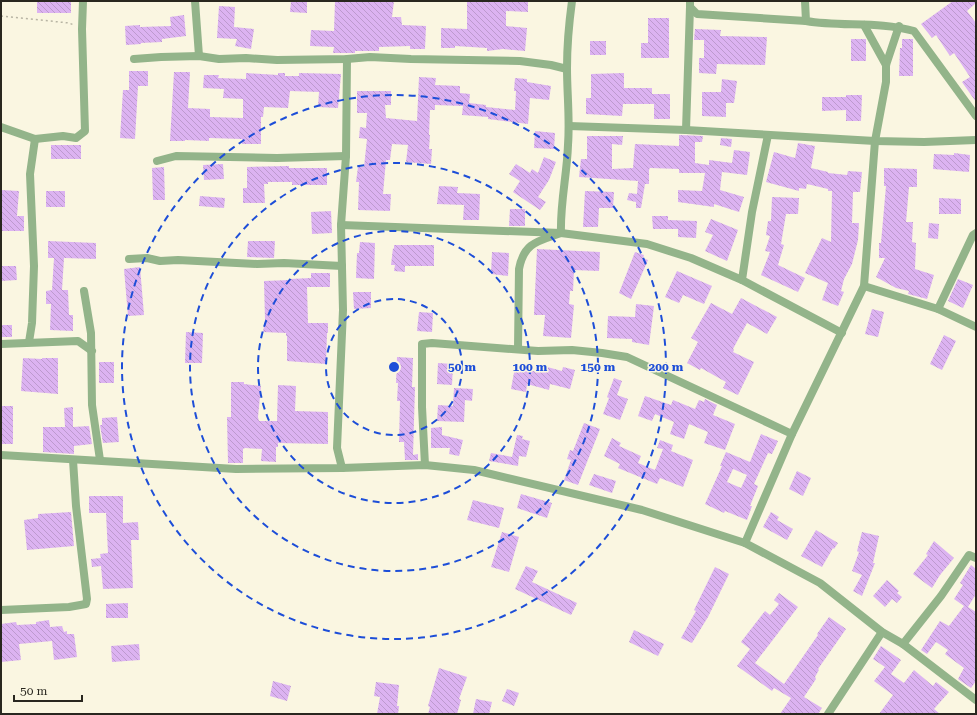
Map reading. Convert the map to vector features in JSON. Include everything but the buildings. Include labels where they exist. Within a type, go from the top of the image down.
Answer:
[{"type":"street","points":[[1,127],[35,139],[63,136],[76,138],[85,131],[82,29],[83,1]]},
{"type":"street","points":[[195,1],[199,56]]},
{"type":"street","points":[[561,234],[560,215],[569,126],[567,69],[572,1]]},
{"type":"street","points":[[805,1],[806,21]]},
{"type":"street","points":[[690,4],[697,14],[702,15],[806,21],[825,24],[899,26],[914,31],[976,116]]},
{"type":"street","points":[[686,130],[690,4]]},
{"type":"street","points":[[864,25],[886,66]]},
{"type":"street","points":[[745,543],[792,434],[864,286],[875,141],[886,82],[886,66],[899,26]]},
{"type":"street","points":[[134,59],[199,56],[219,59],[246,58],[277,60],[347,60],[370,57],[520,61],[551,65],[567,69]]},
{"type":"street","points":[[342,468],[337,448],[343,310],[341,226],[346,156],[347,60]]},
{"type":"street","points":[[569,126],[686,130],[875,141],[924,142],[976,140]]},
{"type":"street","points":[[742,280],[752,212],[768,135]]},
{"type":"street","points":[[29,342],[32,323],[34,266],[30,174],[35,139]]},
{"type":"street","points":[[156,161],[176,156],[277,158],[346,156]]},
{"type":"street","points":[[341,226],[561,234],[647,244],[691,258],[742,280],[842,333]]},
{"type":"street","points":[[938,309],[973,234],[976,233]]},
{"type":"street","points":[[518,348],[519,269],[521,257],[528,248],[539,241],[561,234]]},
{"type":"street","points":[[129,259],[147,258],[160,261],[178,260],[342,266]]},
{"type":"street","points":[[864,286],[938,309],[976,327]]},
{"type":"street","points":[[84,291],[89,317],[92,351],[92,405],[100,460]]},
{"type":"street","points":[[1,344],[78,341],[92,351]]},
{"type":"street","points":[[425,465],[422,407],[422,344],[518,348],[538,351],[572,350],[602,353],[627,358],[792,434]]},
{"type":"street","points":[[1,456],[236,468],[342,468],[425,465],[474,470],[642,510],[745,543],[820,583],[882,632],[903,644],[976,700]]},
{"type":"street","points":[[1,610],[69,607],[86,604],[87,599],[76,506],[73,460]]},
{"type":"street","points":[[903,644],[941,596],[969,555],[976,558]]},
{"type":"street","points":[[828,714],[882,632]]},
{"type":"path","points":[[1,16],[69,23],[82,29]]}]
